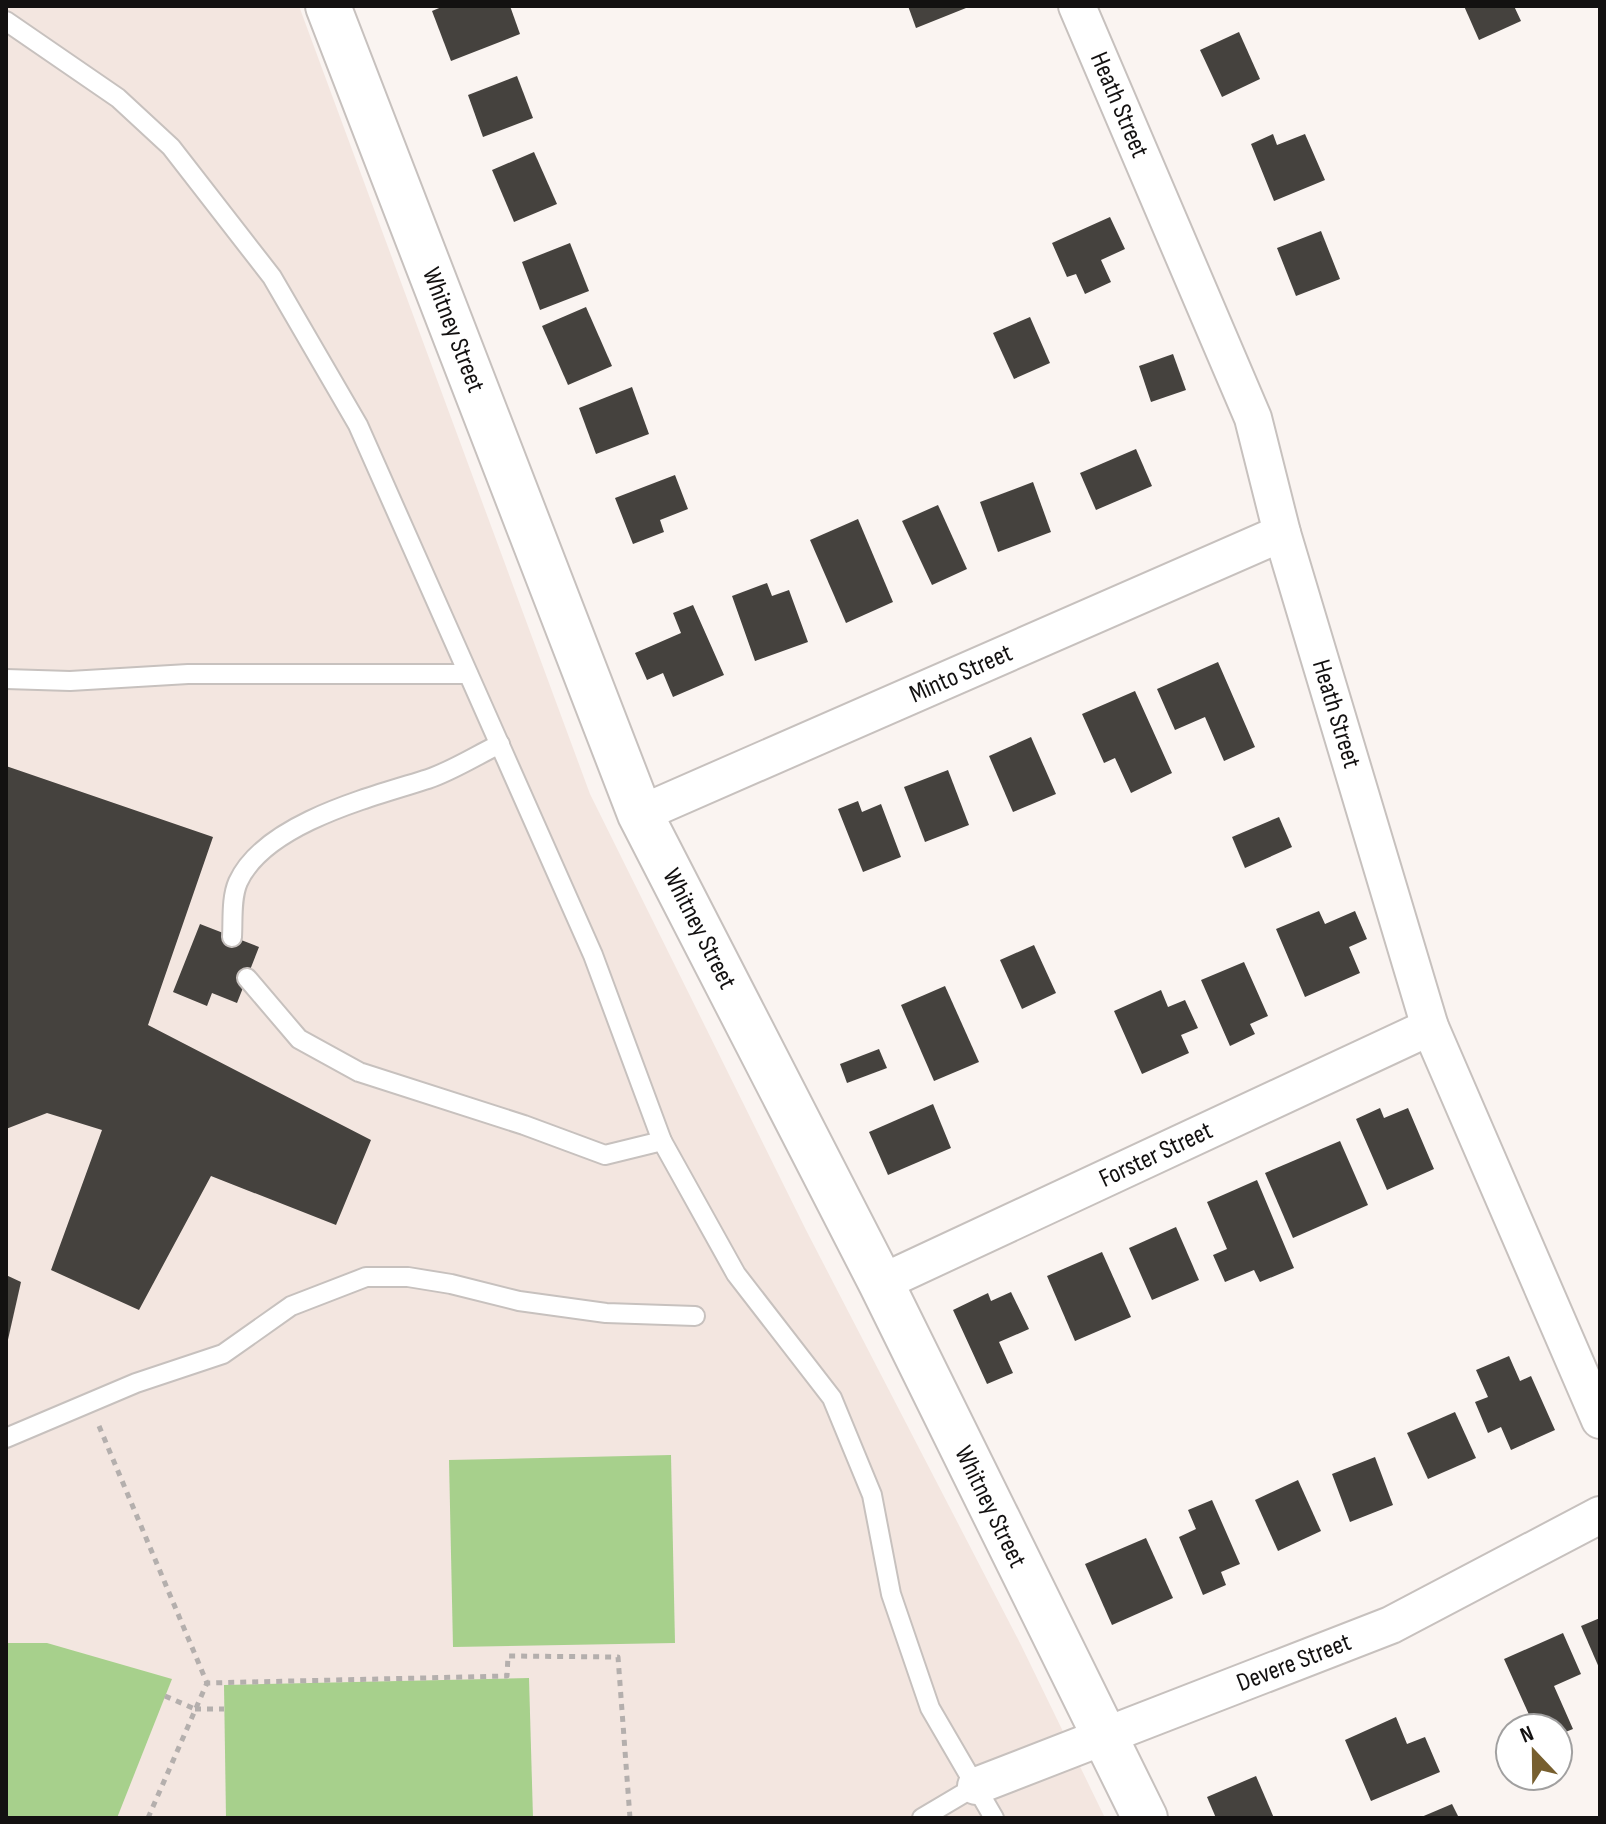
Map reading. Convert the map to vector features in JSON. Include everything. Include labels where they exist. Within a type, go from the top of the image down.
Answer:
[{"type":"street","name":"Whitney Street","points":[[328,6],[640,814],[881,1283],[1145,1818]]},
{"type":"street","name":"Heath Street","points":[[1077,6],[1253,418],[1282,533],[1430,1027],[1600,1420]]},
{"type":"street","name":"Minto Street","points":[[640,814],[1282,533]]},
{"type":"street","name":"Forster Street","points":[[881,1283],[1430,1027]]},
{"type":"street","name":"Devere Street","points":[[976,1786],[1391,1625],[1600,1515]]},
{"type":"lane","points":[[6,21],[118,98],[171,147],[272,277],[358,425],[593,955],[662,1141],[736,1274],[832,1398],[872,1495],[891,1594],[930,1708],[994,1818]]},
{"type":"lane","points":[[6,679],[70,681],[188,674],[468,674]]},
{"type":"lane","points":[[232,937],[233,905],[238,882],[260,853],[306,821],[383,790],[430,779],[500,744]]},
{"type":"lane","points":[[247,978],[299,1039],[359,1072],[524,1125],[605,1155],[662,1141]]},
{"type":"lane","points":[[6,1438],[136,1383],[223,1354],[291,1306],[366,1277],[408,1277],[519,1301],[606,1313],[695,1316]]},
{"type":"lane","points":[[922,1818],[976,1786]]},
{"type":"path","points":[[90,1402],[207,1683],[148,1818]]},
{"type":"path","points":[[207,1683],[507,1676],[508,1656],[618,1657],[630,1818]]},
{"type":"path","points":[[165,1696],[195,1709],[224,1709]]},
{"type":"shaded area","points":[[6,6],[299,6],[590,794],[806,1230],[1021,1645],[1105,1818],[6,1818]]},
{"type":"green space","points":[[671,1455],[675,1643],[453,1647],[449,1460]]},
{"type":"green space","points":[[6,1643],[47,1643],[172,1679],[117,1818],[6,1818]]},
{"type":"green space","points":[[529,1678],[533,1818],[226,1818],[224,1685]]},
{"type":"building","points":[[444,6],[510,6],[520,34],[451,61],[432,11]]},
{"type":"building","points":[[908,6],[971,6],[916,28]]},
{"type":"building","points":[[1464,6],[1514,6],[1521,21],[1479,40]]},
{"type":"building","points":[[1239,32],[1260,79],[1222,97],[1200,50]]},
{"type":"building","points":[[517,76],[533,118],[483,137],[468,95]]},
{"type":"building","points":[[1273,134],[1277,145],[1305,134],[1325,180],[1274,201],[1251,144]]},
{"type":"building","points":[[534,152],[557,204],[514,222],[492,170]]},
{"type":"building","points":[[1110,217],[1125,249],[1101,260],[1111,282],[1085,294],[1076,274],[1067,277],[1052,243]]},
{"type":"building","points":[[1321,231],[1340,279],[1296,296],[1277,248]]},
{"type":"building","points":[[570,243],[589,291],[540,310],[522,262]]},
{"type":"building","points":[[586,307],[612,366],[568,385],[542,326]]},
{"type":"building","points":[[1030,317],[1050,363],[1014,379],[993,333]]},
{"type":"building","points":[[1173,354],[1186,390],[1151,402],[1139,366]]},
{"type":"building","points":[[632,387],[649,434],[596,454],[579,408]]},
{"type":"building","points":[[1136,449],[1152,486],[1096,510],[1080,473]]},
{"type":"building","points":[[675,475],[688,509],[660,520],[664,532],[633,544],[615,498]]},
{"type":"building","points":[[1033,482],[1051,532],[998,552],[980,502]]},
{"type":"building","points":[[938,505],[967,569],[932,585],[902,521]]},
{"type":"building","points":[[858,519],[893,602],[846,623],[810,540]]},
{"type":"building","points":[[767,583],[772,596],[789,590],[808,642],[755,661],[732,596]]},
{"type":"building","points":[[693,605],[724,675],[673,697],[663,673],[647,680],[635,653],[681,633],[673,613]]},
{"type":"building","points":[[1218,662],[1255,747],[1224,761],[1205,717],[1175,730],[1157,689]]},
{"type":"building","points":[[1135,691],[1172,773],[1131,793],[1115,758],[1104,763],[1082,714]]},
{"type":"building","points":[[1031,737],[1056,794],[1013,812],[989,756]]},
{"type":"building","points":[[6,766],[213,837],[148,1025],[371,1140],[336,1225],[211,1176],[139,1310],[51,1270],[102,1130],[47,1113],[6,1129]]},
{"type":"building","points":[[948,770],[969,825],[925,842],[904,787]]},
{"type":"building","points":[[858,801],[862,812],[881,804],[901,857],[863,872],[838,809]]},
{"type":"building","points":[[1279,817],[1292,847],[1245,868],[1232,837]]},
{"type":"building","points":[[1319,911],[1325,924],[1355,911],[1367,939],[1349,947],[1360,973],[1305,997],[1276,929]]},
{"type":"building","points":[[200,924],[259,947],[237,1003],[212,993],[207,1006],[173,992]]},
{"type":"building","points":[[1034,945],[1056,993],[1022,1009],[1000,960]]},
{"type":"building","points":[[1244,962],[1268,1016],[1250,1024],[1255,1034],[1230,1046],[1201,980]]},
{"type":"building","points":[[945,986],[979,1062],[934,1081],[901,1005]]},
{"type":"building","points":[[1161,990],[1168,1007],[1185,1000],[1198,1028],[1181,1035],[1189,1053],[1142,1074],[1114,1011]]},
{"type":"building","points":[[879,1049],[887,1068],[847,1083],[840,1064]]},
{"type":"building","points":[[933,1104],[951,1148],[888,1175],[869,1132]]},
{"type":"building","points":[[1380,1108],[1384,1118],[1408,1108],[1434,1169],[1387,1190],[1356,1119]]},
{"type":"building","points":[[1340,1141],[1368,1205],[1293,1238],[1265,1173]]},
{"type":"building","points":[[1257,1180],[1294,1268],[1260,1282],[1254,1270],[1225,1282],[1213,1255],[1227,1249],[1207,1202]]},
{"type":"building","points":[[1176,1227],[1199,1280],[1152,1300],[1129,1248]]},
{"type":"building","points":[[1102,1252],[1131,1317],[1075,1341],[1047,1276]]},
{"type":"building","points":[[6,1275],[21,1282],[7,1344],[6,1344]]},
{"type":"building","points":[[1011,1292],[1029,1329],[999,1342],[1013,1373],[987,1384],[953,1310],[988,1293],[991,1301]]},
{"type":"building","points":[[1509,1356],[1520,1381],[1531,1376],[1555,1430],[1511,1450],[1501,1427],[1488,1433],[1475,1402],[1488,1397],[1476,1370]]},
{"type":"building","points":[[1455,1412],[1476,1458],[1428,1479],[1407,1433]]},
{"type":"building","points":[[1375,1457],[1393,1505],[1350,1522],[1332,1474]]},
{"type":"building","points":[[1298,1480],[1321,1531],[1278,1551],[1255,1500]]},
{"type":"building","points":[[1212,1500],[1240,1564],[1221,1572],[1226,1585],[1203,1595],[1179,1537],[1196,1529],[1188,1510]]},
{"type":"building","points":[[1146,1538],[1173,1598],[1112,1625],[1085,1564]]},
{"type":"building","points":[[1600,1618],[1600,1670],[1581,1626]]},
{"type":"building","points":[[1563,1633],[1581,1674],[1554,1686],[1565,1712],[1528,1712],[1504,1659]]},
{"type":"building","points":[[1396,1717],[1407,1744],[1425,1737],[1440,1772],[1371,1801],[1345,1740]]},
{"type":"building","points":[[1256,1776],[1274,1818],[1216,1818],[1207,1797]]},
{"type":"building","points":[[1452,1804],[1459,1818],[1419,1818]]}]
